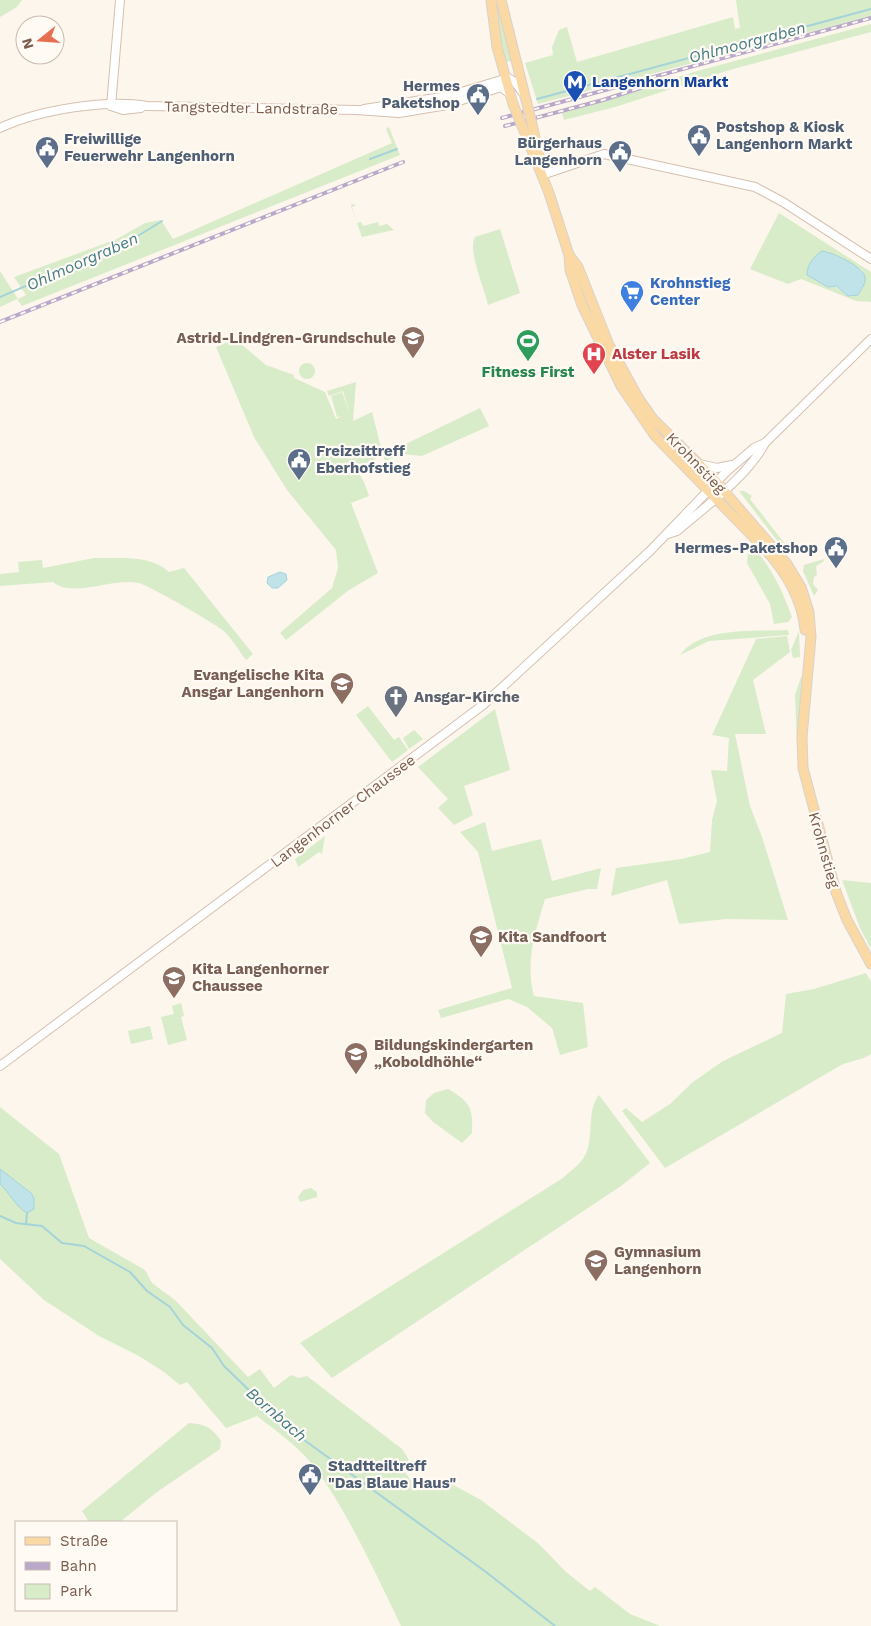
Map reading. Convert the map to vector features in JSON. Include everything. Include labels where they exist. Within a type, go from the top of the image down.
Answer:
[{"type":"main road","points":[[111,106],[120,0]]},
{"type":"main road","name":"Krohnstieg","points":[[491,0],[497,47],[509,93],[542,175],[569,255],[570,270],[582,305],[621,386],[655,436],[766,550],[789,579],[802,613],[807,669]]},
{"type":"main road","name":"Krohnstieg","points":[[502,0],[532,124],[542,175]]},
{"type":"main road","points":[[505,79],[509,78],[515,82],[525,98]]},
{"type":"main road","name":"Tangstedter Landstraße","points":[[356,110],[448,96],[505,79]]},
{"type":"main road","name":"Tangstedter Landstraße","points":[[0,128],[45,112],[75,108],[111,106],[126,110],[147,106],[356,110],[399,113],[447,105],[501,86],[509,93]]},
{"type":"main road","points":[[542,175],[604,154],[755,187],[783,202],[871,259]]},
{"type":"main road","name":"Krohnstieg","points":[[569,255],[578,267],[609,345],[639,399],[653,418],[716,482],[787,564],[801,586],[807,605],[811,647],[807,669],[802,746],[807,787],[838,897],[871,964]]},
{"type":"main road","name":"Langenhorner Chaussee","points":[[0,1066],[471,715],[519,674],[668,534],[673,525],[734,465],[754,448],[765,443],[821,391],[871,339]]},
{"type":"main road","name":"Langenhorner Chaussee","points":[[668,534],[677,531],[723,491],[759,454],[765,443]]},
{"type":"main road","points":[[699,463],[717,468],[734,465]]},
{"type":"green space","points":[[0,0],[22,0],[17,7],[0,17]]},
{"type":"green space","points":[[494,0],[498,0],[511,61],[505,62]]},
{"type":"green space","points":[[736,0],[871,0],[871,16],[538,104],[525,63],[553,55],[552,47],[559,30],[567,27],[577,62],[733,17],[735,29],[740,28]]},
{"type":"green space","points":[[871,24],[871,32],[733,69],[615,107],[564,120],[562,113],[694,72]]},
{"type":"green space","points":[[389,127],[400,155],[22,306],[17,299],[0,307],[0,271],[18,299],[26,295],[14,277],[117,239],[145,223],[161,220],[173,239],[392,143],[386,129]]},
{"type":"green space","points":[[779,213],[871,272],[871,302],[856,301],[801,279],[788,284],[750,269]],"holes":[[[826,251],[862,270],[865,276],[862,289],[858,295],[848,296],[808,267]]]},
{"type":"green space","points":[[361,222],[363,226],[378,222],[379,226],[387,224],[394,230],[362,237],[357,223]]},
{"type":"green space","points":[[500,229],[520,293],[488,305],[475,260],[473,243],[475,237]]},
{"type":"green space","points":[[235,339],[266,365],[294,375],[294,378],[325,392],[336,419],[342,416],[337,417],[331,396],[342,392],[350,414],[343,391],[329,396],[327,391],[356,382],[353,421],[372,412],[383,455],[356,468],[369,496],[351,503],[378,573],[349,590],[286,640],[280,633],[332,588],[338,568],[336,550],[287,490],[254,437],[216,347]]},
{"type":"green space","points":[[304,363],[310,363],[315,368],[313,377],[304,379],[299,374],[299,368]]},
{"type":"green space","points":[[480,408],[489,426],[422,456],[403,454],[385,461],[383,455]]},
{"type":"green space","points":[[739,491],[744,491],[752,496],[750,499],[789,549],[791,547],[790,553],[786,552]]},
{"type":"green space","points":[[749,543],[763,559],[780,587],[792,617],[788,622],[774,624],[770,604],[747,563]]},
{"type":"green space","points":[[94,558],[143,560],[161,566],[169,572],[184,568],[253,654],[246,660],[231,638],[220,628],[139,583],[117,583],[82,588],[61,587],[53,582],[0,586],[0,574],[19,572],[18,562],[42,560],[43,568]]},
{"type":"green space","points":[[824,559],[823,562],[816,566],[817,575],[814,577],[813,584],[818,590],[814,596],[803,571],[804,565]]},
{"type":"green space","points":[[788,630],[789,635],[709,641],[680,655],[702,639],[715,635],[730,632]]},
{"type":"green space","points":[[799,631],[800,657],[793,658],[791,650]]},
{"type":"green space","points":[[787,636],[790,652],[753,680],[766,734],[735,734],[750,806],[762,837],[788,920],[726,919],[679,924],[667,880],[611,896],[616,868],[681,859],[710,852],[712,820],[717,801],[711,770],[727,771],[729,738],[712,735],[756,639]]},
{"type":"green space","points":[[801,677],[803,678],[799,743],[797,744],[795,695]]},
{"type":"green space","points":[[368,706],[394,740],[399,737],[408,750],[392,762],[356,715]]},
{"type":"green space","points":[[495,709],[510,770],[464,786],[473,815],[454,825],[438,808],[448,799],[418,767]]},
{"type":"green space","points":[[414,730],[423,739],[409,749],[403,738]]},
{"type":"green space","points":[[485,822],[492,851],[541,839],[552,881],[601,868],[597,889],[588,889],[545,899],[532,947],[531,959],[531,983],[534,996],[583,1003],[588,1047],[560,1055],[552,1028],[527,1007],[508,999],[441,1018],[438,1010],[512,988],[478,852],[460,832]]},
{"type":"green space","points":[[325,836],[322,854],[319,852],[298,867],[295,859]]},
{"type":"green space","points":[[842,880],[871,883],[871,949],[860,928]]},
{"type":"green space","points":[[866,973],[871,982],[871,1054],[864,1058],[843,1064],[665,1168],[622,1111],[626,1108],[642,1122],[670,1104],[693,1082],[723,1061],[782,1033],[786,994],[814,989]]},
{"type":"green space","points":[[181,1003],[184,1016],[181,1017],[187,1040],[168,1045],[161,1017],[174,1014],[172,1006]]},
{"type":"green space","points":[[150,1026],[153,1039],[131,1044],[128,1031]]},
{"type":"green space","points":[[448,1089],[466,1102],[471,1111],[472,1133],[462,1143],[433,1122],[425,1113],[426,1100],[434,1093]]},
{"type":"green space","points":[[599,1095],[650,1163],[621,1186],[332,1378],[300,1343],[563,1178],[581,1162],[587,1151],[592,1110]]},
{"type":"green space","points":[[0,1107],[59,1154],[89,1238],[145,1270],[152,1283],[175,1300],[248,1377],[260,1369],[274,1388],[291,1375],[299,1378],[307,1376],[402,1449],[409,1460],[401,1466],[413,1484],[446,1481],[481,1500],[539,1544],[566,1572],[590,1591],[595,1587],[630,1614],[660,1626],[401,1626],[363,1548],[331,1491],[313,1465],[298,1449],[257,1416],[226,1428],[187,1382],[180,1385],[139,1356],[99,1336],[44,1300],[0,1259]]},
{"type":"green space","points":[[311,1188],[317,1192],[317,1197],[300,1202],[298,1197],[303,1190]]},
{"type":"green space","points":[[189,1423],[204,1426],[215,1433],[221,1441],[220,1449],[157,1492],[121,1521],[88,1521],[82,1511]]},
{"type":"water","points":[[822,251],[847,261],[863,273],[865,282],[858,295],[848,296],[836,286],[828,287],[807,275],[811,262]]},
{"type":"water","points":[[280,572],[286,574],[287,580],[278,588],[272,588],[267,583],[268,577]]},
{"type":"water","points":[[0,1169],[31,1193],[34,1198],[34,1209],[27,1213],[16,1203],[0,1184]]},
{"type":"waterway","name":"Ohlmoorgraben","points":[[537,99],[871,9]]},
{"type":"waterway","name":"Ohlmoorgraben","points":[[370,159],[397,149]]},
{"type":"waterway","name":"Ohlmoorgraben","points":[[0,297],[128,242],[162,221]]},
{"type":"waterway","points":[[26,1224],[27,1213]]},
{"type":"waterway","name":"Bornbach","points":[[0,1216],[16,1223],[42,1226],[62,1243],[84,1246],[130,1272],[147,1291],[170,1307],[183,1325],[212,1348],[224,1366],[289,1429],[486,1572],[555,1626]]},
{"type":"railway","points":[[502,118],[871,18]]},
{"type":"railway","points":[[505,126],[603,100],[659,82]]},
{"type":"railway","points":[[0,322],[403,162]]},
{"type":"place","name":"Langenhorn Markt","points":[[575,103]]},
{"type":"place","name":"Hermes Paketshop","points":[[478,116]]},
{"type":"place","name":"Postshop & Kiosk Langenhorn Markt","points":[[699,157]]},
{"type":"place","name":"Freiwillige Feuerwehr Langenhorn","points":[[47,169]]},
{"type":"place","name":"Bürgerhaus Langenhorn","points":[[620,173]]},
{"type":"place","name":"Krohnstieg Center","points":[[632,313]]},
{"type":"place","name":"Astrid-Lindgren-Grundschule","points":[[413,359]]},
{"type":"place","name":"Fitness First","points":[[528,362]]},
{"type":"place","name":"Alster Lasik","points":[[594,375]]},
{"type":"place","name":"Freizeittreff Eberhofstieg","points":[[299,481]]},
{"type":"place","name":"Hermes-Paketshop","points":[[836,569]]},
{"type":"place","name":"Evangelische Kita Ansgar Langenhorn","points":[[342,705]]},
{"type":"place","name":"Ansgar-Kirche","points":[[396,718]]},
{"type":"place","name":"Kita Sandfoort","points":[[481,958]]},
{"type":"place","name":"Kita Langenhorner Chaussee","points":[[174,999]]},
{"type":"place","name":"Bildungskindergarten „Koboldhöhle“","points":[[356,1075]]},
{"type":"place","name":"Gymnasium Langenhorn","points":[[596,1282]]},
{"type":"place","name":"Stadtteiltreff \"Das Blaue Haus\"","points":[[310,1496]]}]
